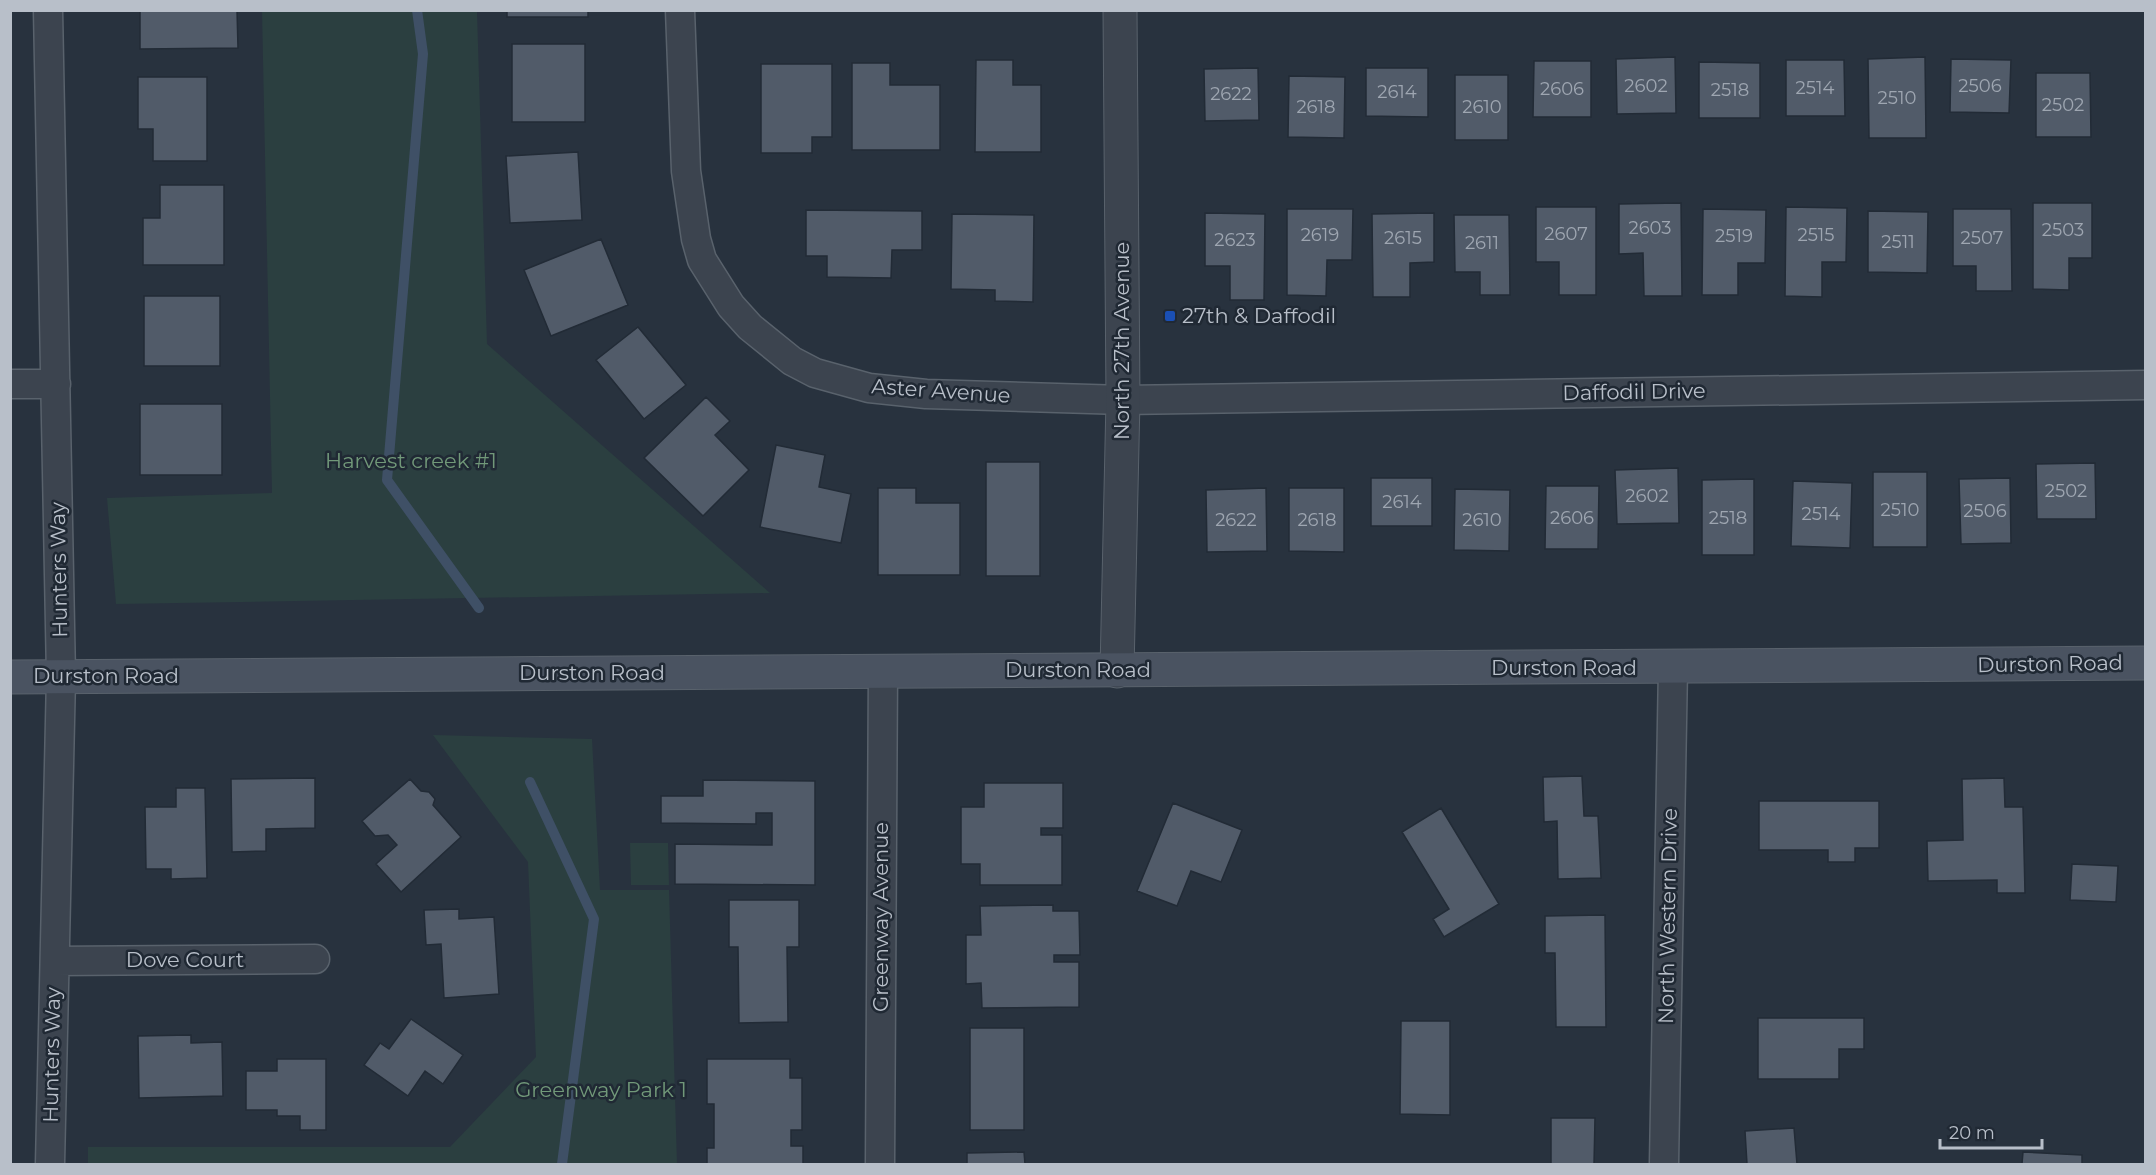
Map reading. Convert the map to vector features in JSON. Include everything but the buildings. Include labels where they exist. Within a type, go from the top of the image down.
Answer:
[{"type":"main road","name":"Durston Road","points":[[10,677],[882,670],[1672,668],[2145,663]]},
{"type":"street","name":"Hunters Way","points":[[48,10],[61,677],[50,1164]]},
{"type":"street","name":"Aster Avenue","points":[[681,10],[686,171],[696,239],[702,260],[714,283],[750,327],[792,361],[815,373],[868,388],[926,394],[1124,399]]},
{"type":"street","name":"North 27th Avenue","points":[[1117,671],[1124,399],[1120,10]]},
{"type":"street","points":[[10,384],[56,384]]},
{"type":"street","name":"Daffodil Drive","points":[[1124,399],[2145,385]]},
{"type":"street","name":"North Western Drive","points":[[1664,1164],[1672,668]]},
{"type":"street","name":"Greenway Avenue","points":[[880,1164],[882,670]]},
{"type":"street","name":"Dove Court","points":[[55,960],[315,959]]},
{"type":"green space","name":"Harvest creek #1","points":[[262,11],[477,11],[487,344],[770,593],[116,604],[107,498],[272,493]]},
{"type":"green space","name":"Greenway Park 1","points":[[433,735],[592,739],[600,890],[669,890],[677,1164],[88,1164],[88,1147],[450,1147],[536,1057],[528,862]]},
{"type":"green space","points":[[630,843],[668,843],[669,885],[631,885]]},
{"type":"waterway","points":[[417,10],[423,54],[387,480],[479,608]]},
{"type":"waterway","points":[[530,782],[594,919],[562,1164]]},
{"type":"place","name":"27th & Daffodil","points":[[1170,316]]}]
